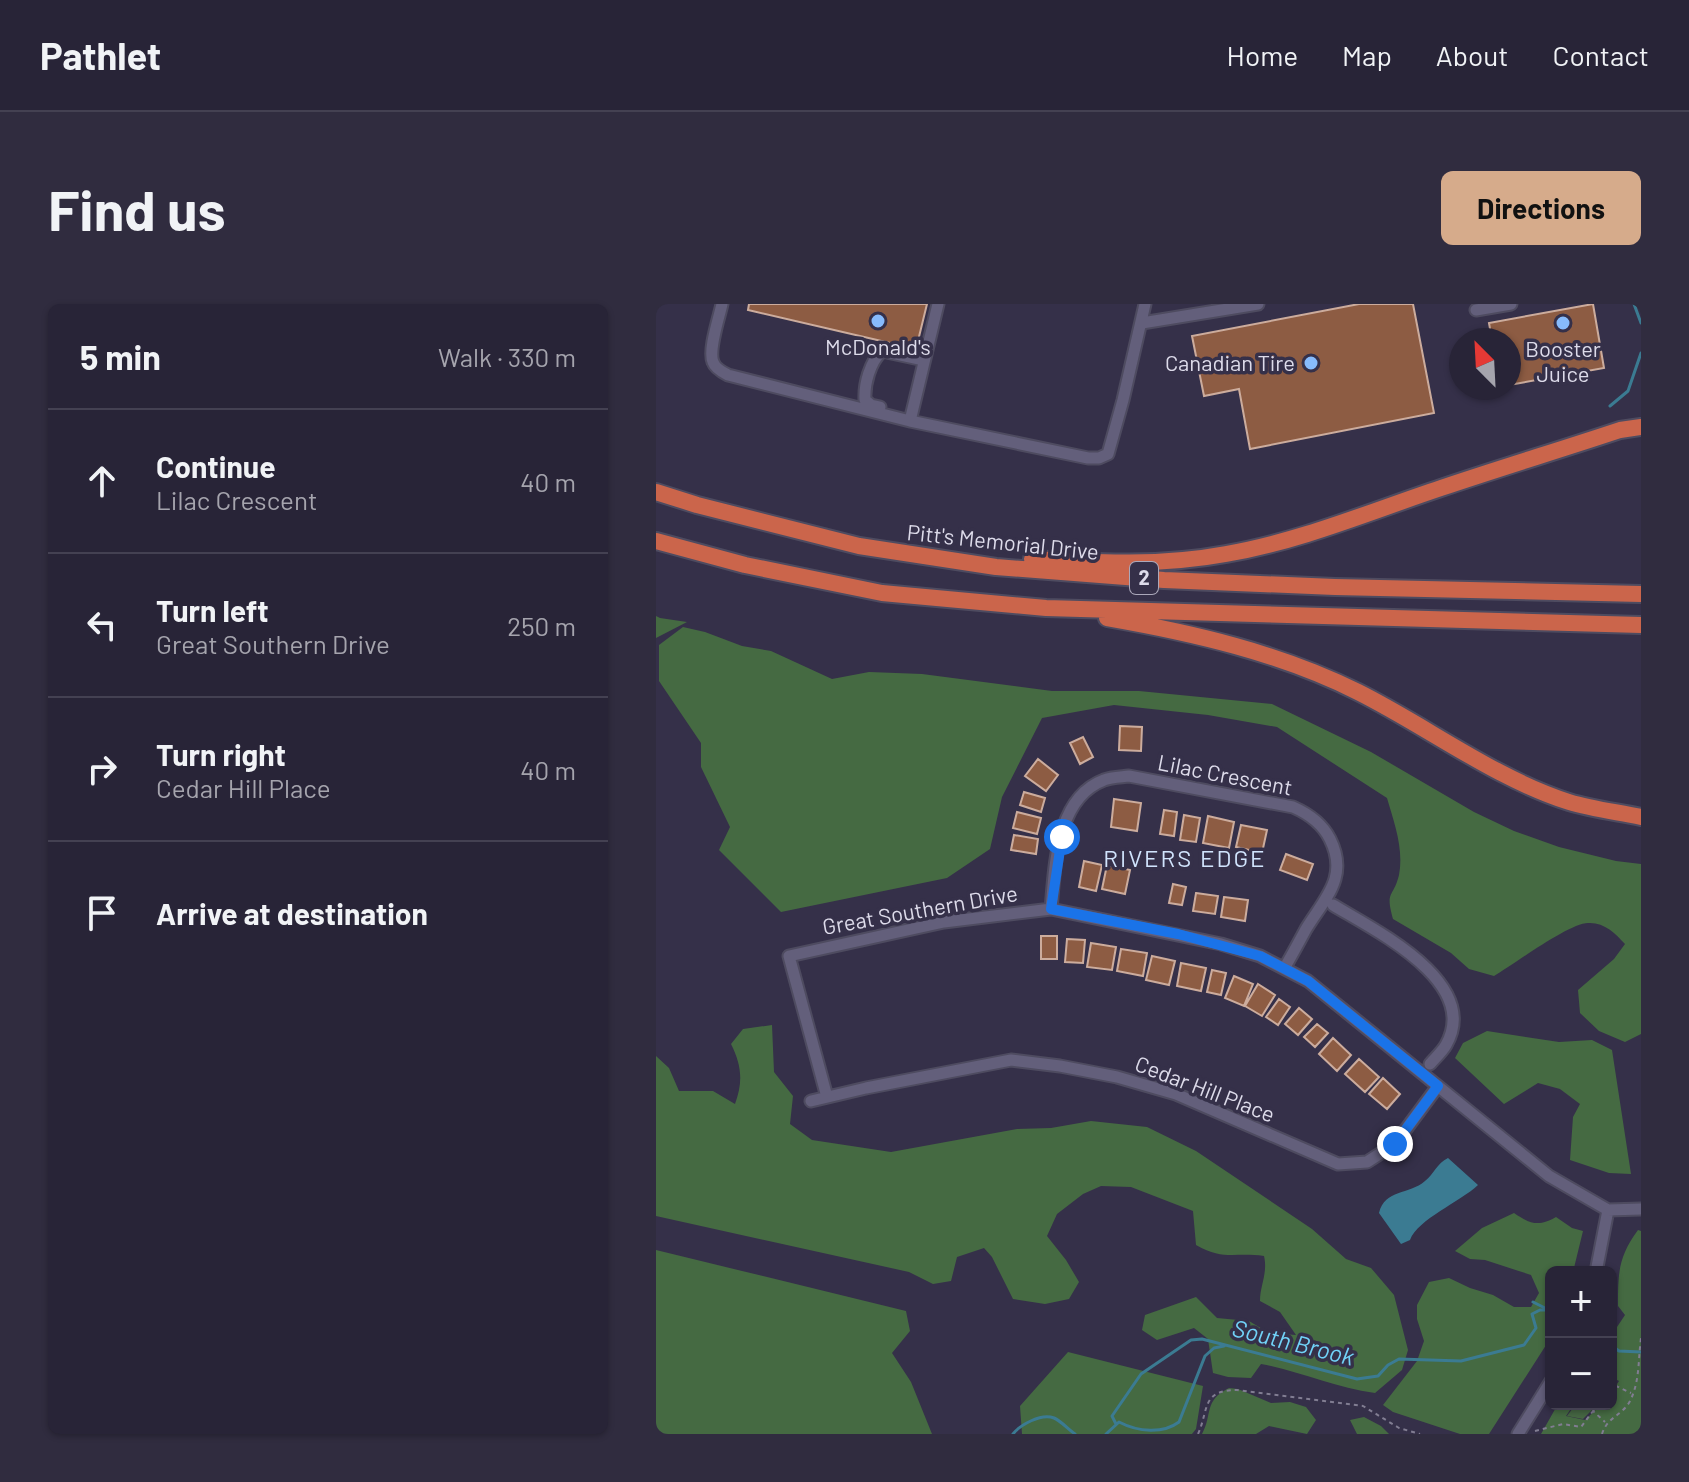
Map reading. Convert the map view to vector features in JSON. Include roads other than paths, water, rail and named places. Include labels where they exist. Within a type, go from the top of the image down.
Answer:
[{"type":"highway","points":[[1620,430],[1641,416]]},
{"type":"highway","points":[[906,553],[1111,563],[1224,555],[1311,534],[1439,488],[1620,430],[1641,427]]},
{"type":"highway","name":"Pitt's Memorial Drive","points":[[656,492],[859,546],[996,567],[1164,580],[1641,594]]},
{"type":"highway","name":"2","points":[[656,541],[745,565],[882,593],[1046,608],[1641,625]]},
{"type":"highway","points":[[1046,608],[1202,637],[1298,667],[1358,692],[1549,795],[1641,817]]},
{"type":"highway","points":[[1604,810],[1641,811]]},
{"type":"street","points":[[722,304],[712,361],[728,375],[1088,458],[1108,454],[1111,447],[1145,304]]},
{"type":"street","points":[[911,418],[938,304]]},
{"type":"street","points":[[1142,323],[1258,304]]},
{"type":"street","points":[[1476,310],[1511,304]]},
{"type":"street","points":[[911,418],[871,405],[865,400],[865,387],[876,356],[882,351],[924,360]]},
{"type":"street","name":"Lilac Crescent","points":[[1051,909],[1065,820],[1079,795],[1104,780],[1129,776],[1293,807],[1308,813],[1325,828],[1337,853],[1338,872],[1330,893],[1285,967]]},
{"type":"street","points":[[1333,905],[1398,944],[1427,968],[1446,992],[1453,1019],[1447,1043],[1430,1064]]},
{"type":"street","name":"Great Southern Drive","points":[[827,1097],[789,956],[944,922],[1051,909],[1221,944],[1285,967],[1308,981],[1549,1176],[1608,1210]]},
{"type":"street","name":"Cedar Hill Place","points":[[811,1101],[1011,1060],[1117,1077],[1176,1094],[1338,1164],[1367,1162],[1395,1144],[1438,1086]]},
{"type":"street","points":[[1597,1266],[1608,1210],[1641,1209]]},
{"type":"street","points":[[1518,1434],[1545,1391]]},
{"type":"water","points":[[1448,1158],[1478,1185],[1430,1218],[1414,1232],[1410,1240],[1401,1244],[1379,1213],[1382,1205],[1392,1196],[1425,1181]]},
{"type":"waterway","points":[[1634,304],[1641,323]]},
{"type":"waterway","points":[[1610,406],[1628,391],[1641,353]]},
{"type":"waterway","points":[[1533,1302],[1545,1308]]},
{"type":"waterway","name":"South Brook","points":[[1116,1424],[1112,1416],[1141,1374],[1191,1340],[1202,1339],[1357,1379],[1378,1376],[1399,1359],[1461,1361],[1524,1345],[1536,1328],[1532,1314],[1545,1310]]},
{"type":"waterway","points":[[1106,1434],[1119,1422],[1150,1430],[1179,1422],[1205,1356],[1214,1348],[1224,1346]]},
{"type":"waterway","name":"South Brook","points":[[1617,1350],[1641,1352]]},
{"type":"waterway","name":"South Brook","points":[[1013,1434],[1031,1421],[1043,1417],[1057,1419],[1075,1434]]},
{"type":"place","name":"McDonald's","points":[[878,321]]},
{"type":"place","name":"Booster Juice","points":[[1563,323]]},
{"type":"place","name":"Canadian Tire","points":[[1311,363]]},
{"type":"district","name":"RIVERS EDGE","points":[[1185,859]]}]
